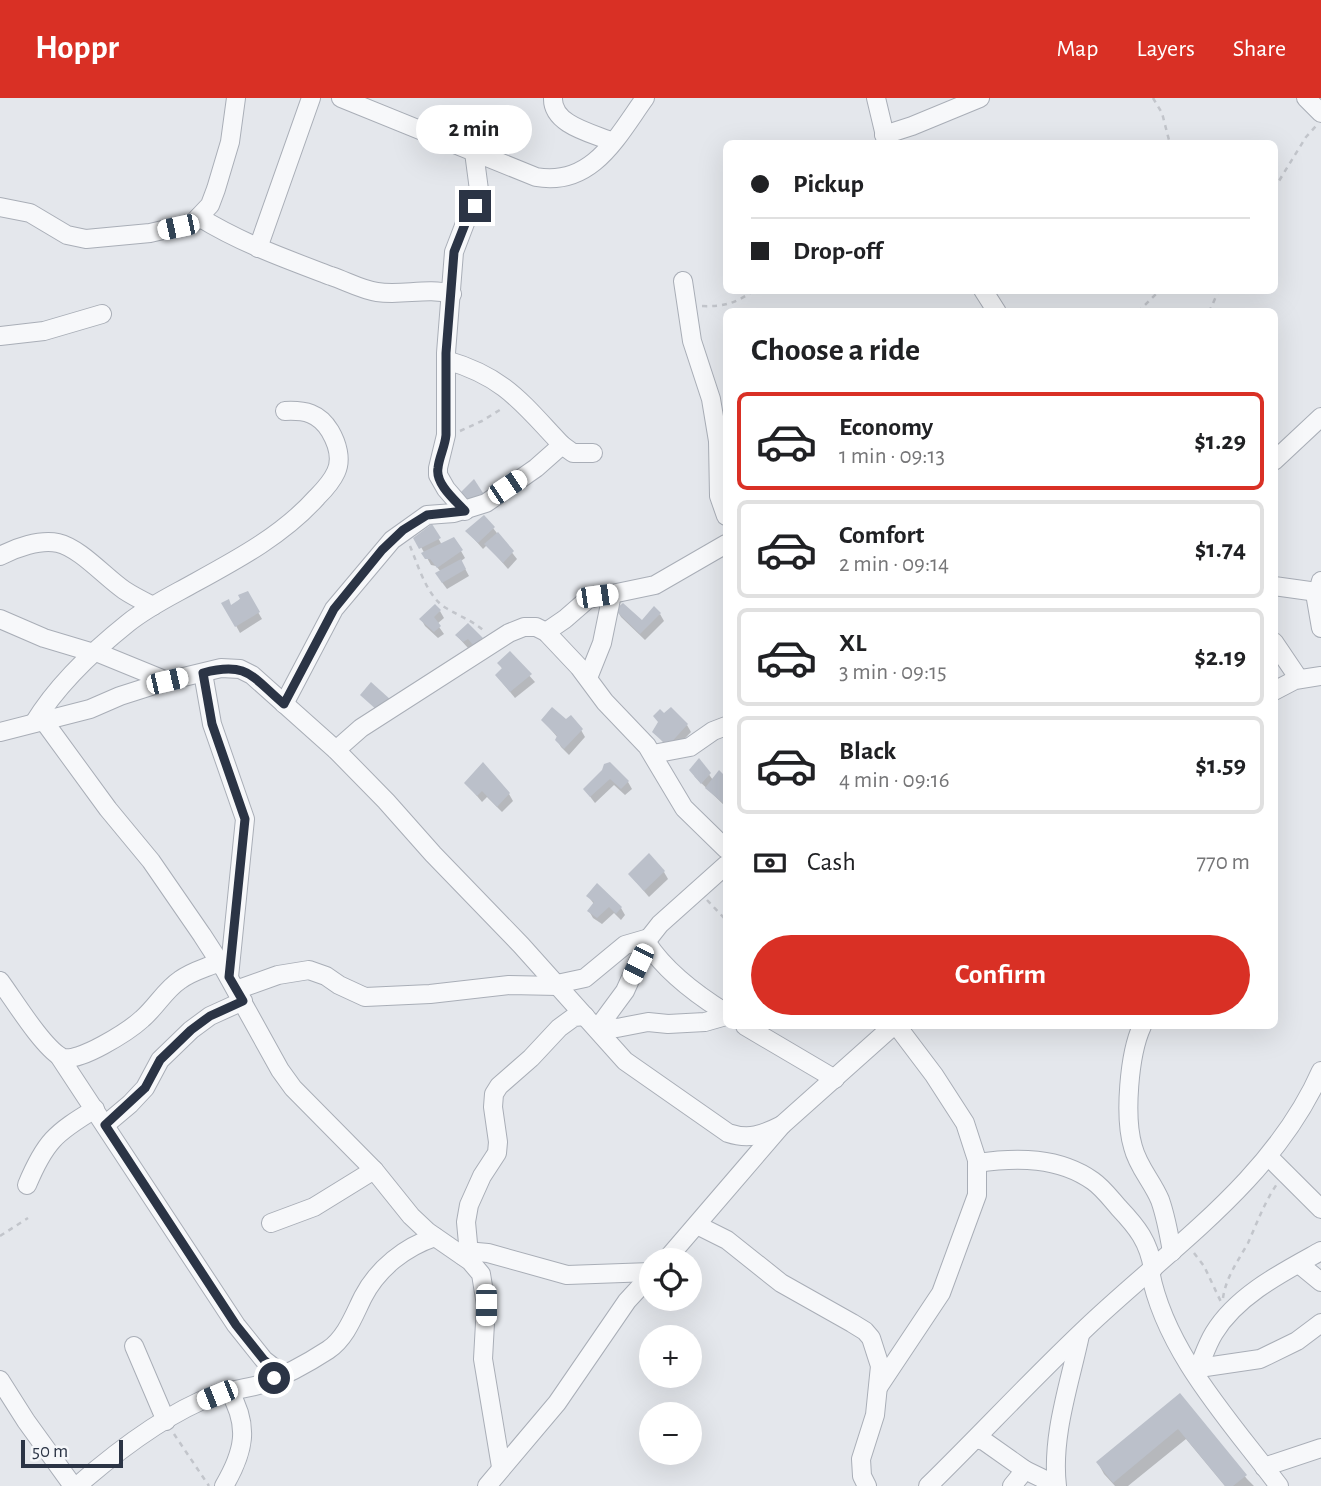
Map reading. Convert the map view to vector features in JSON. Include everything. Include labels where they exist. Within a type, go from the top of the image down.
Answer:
[{"type":"street","points":[[0,207],[30,213],[67,235],[86,239],[150,233],[192,223],[210,205],[216,190],[230,142],[236,98]]},
{"type":"street","points":[[258,248],[311,98]]},
{"type":"street","points":[[341,98],[536,177],[554,180],[568,177],[588,167],[604,154],[645,98]]},
{"type":"street","points":[[553,98],[553,108],[566,122],[613,142]]},
{"type":"street","points":[[876,98],[886,139],[980,98]]},
{"type":"street","points":[[1306,98],[1321,113]]},
{"type":"street","points":[[465,511],[446,489],[438,475],[438,468],[446,435],[446,360],[456,244],[480,190],[474,152]]},
{"type":"street","points":[[199,217],[226,234],[258,248],[374,292],[412,293],[425,290],[452,294]]},
{"type":"street","points":[[683,281],[692,341],[711,399],[718,441],[719,496],[723,507]]},
{"type":"street","points":[[0,336],[44,331],[102,314]]},
{"type":"street","points":[[446,360],[486,374],[501,383],[572,453],[593,453]]},
{"type":"street","points":[[38,722],[53,694],[127,624],[285,529],[301,515],[336,472],[339,459],[335,440],[327,426],[314,414],[285,411]]},
{"type":"street","points":[[1278,457],[1321,417]]},
{"type":"street","points":[[284,704],[334,609],[382,550],[403,530],[427,515],[465,511],[486,503],[536,468],[562,445]]},
{"type":"street","points":[[0,556],[29,546],[48,542],[60,543],[76,552],[125,592],[153,606]]},
{"type":"street","points":[[546,632],[588,599],[654,585],[723,546]]},
{"type":"street","points":[[1278,586],[1319,586],[1321,628]]},
{"type":"street","points":[[588,678],[604,635],[612,594]]},
{"type":"street","points":[[0,619],[44,638],[95,653],[167,681]]},
{"type":"street","points":[[336,750],[361,728],[509,633],[524,627],[537,627],[546,632],[653,754],[674,795],[723,846]]},
{"type":"street","points":[[1278,648],[1299,679]]},
{"type":"street","points":[[0,732],[90,709],[167,681],[220,668],[240,669],[252,675],[336,750],[558,985],[625,1061],[728,1133],[741,1138],[758,1137],[782,1125]]},
{"type":"street","points":[[105,1125],[145,1088],[160,1060],[210,1016],[232,983],[245,819],[212,724],[203,673]]},
{"type":"street","points":[[1278,689],[1299,679],[1321,676]]},
{"type":"street","points":[[38,722],[151,861],[232,983],[280,1070],[293,1088],[374,1170],[411,1216],[435,1237],[466,1255],[481,1275],[486,1328],[483,1359],[501,1467]]},
{"type":"street","points":[[653,754],[690,747],[713,730],[723,727]]},
{"type":"street","points":[[594,1024],[625,990],[648,940],[667,917],[723,867]]},
{"type":"street","points":[[59,1056],[79,1058],[117,1036],[142,1019],[179,980],[232,983],[309,970],[365,997],[430,994],[509,985],[558,985],[585,978],[625,945],[648,940]]},
{"type":"street","points":[[648,940],[656,957],[723,1013]]},
{"type":"street","points":[[3,990],[59,1056],[236,1325],[264,1360],[282,1374]]},
{"type":"street","points":[[466,1255],[469,1205],[482,1176],[497,1153],[493,1107],[495,1094],[499,1086],[531,1058],[559,1028],[574,1017],[617,1028],[648,1022],[705,1022],[723,1016]]},
{"type":"street","points":[[750,1029],[835,1079]]},
{"type":"street","points":[[677,1248],[782,1125],[892,1029]]},
{"type":"street","points":[[879,1386],[941,1293],[976,1195],[977,1164],[965,1123],[934,1075],[897,1029]]},
{"type":"street","points":[[1141,1029],[1131,1079],[1128,1117],[1133,1147],[1159,1198],[1167,1224],[1178,1246]]},
{"type":"street","points":[[928,1486],[1080,1334],[1178,1246],[1269,1157],[1303,1109],[1321,1071]]},
{"type":"street","points":[[27,1185],[47,1144],[95,1109]]},
{"type":"street","points":[[1269,1157],[1321,1209]]},
{"type":"street","points":[[977,1164],[1003,1159],[1027,1159],[1075,1170],[1095,1183],[1138,1228],[1146,1240],[1155,1295],[1220,1411],[1279,1486]]},
{"type":"street","points":[[271,1223],[314,1207],[374,1170]]},
{"type":"street","points":[[697,1225],[727,1240],[781,1283],[865,1331],[876,1350],[880,1366],[875,1415],[861,1459],[862,1476],[867,1486]]},
{"type":"street","points":[[0,1380],[26,1421],[75,1486],[115,1455],[195,1404],[229,1391],[262,1384],[330,1348],[342,1337],[372,1282],[385,1267],[408,1249],[435,1237]]},
{"type":"street","points":[[1197,1371],[1213,1334],[1227,1316],[1270,1280],[1321,1251]]},
{"type":"street","points":[[466,1255],[488,1252],[567,1275],[639,1274]]},
{"type":"street","points":[[1299,1264],[1321,1282]]},
{"type":"street","points":[[487,1486],[557,1404],[639,1288]]},
{"type":"street","points":[[1197,1371],[1261,1359],[1297,1341],[1321,1323]]},
{"type":"street","points":[[976,1439],[984,1441],[1025,1470],[1056,1485],[1060,1427],[1080,1334]]},
{"type":"street","points":[[134,1346],[166,1421]]},
{"type":"street","points":[[224,1486],[237,1459],[243,1423],[229,1391]]},
{"type":"street","points":[[1264,1467],[1321,1448]]},
{"type":"street","points":[[1012,1486],[1025,1470]]},
{"type":"path","points":[[1153,98],[1162,113],[1169,140]]},
{"type":"path","points":[[1278,182],[1306,137],[1321,121]]},
{"type":"path","points":[[687,306],[723,306],[738,302],[749,294]]},
{"type":"path","points":[[1142,308],[1156,294]]},
{"type":"path","points":[[446,435],[482,421],[517,398]]},
{"type":"path","points":[[403,530],[423,576],[440,603],[471,621],[496,642]]},
{"type":"path","points":[[697,890],[723,917]]},
{"type":"path","points":[[1178,1246],[1204,1266],[1223,1305],[1226,1284],[1232,1270],[1284,1171]]},
{"type":"path","points":[[0,1236],[28,1218]]},
{"type":"path","points":[[166,1421],[209,1486]]},
{"type":"building","points":[[474,479],[485,496],[471,506],[461,492]]},
{"type":"building","points":[[484,515],[495,527],[478,543],[465,531]]},
{"type":"building","points":[[432,524],[441,538],[419,549],[413,538]]},
{"type":"building","points":[[498,532],[514,551],[503,563],[484,544]]},
{"type":"building","points":[[454,537],[463,550],[437,568],[421,553]]},
{"type":"building","points":[[461,559],[466,569],[442,583],[435,573]]},
{"type":"building","points":[[248,591],[260,612],[235,627],[221,603],[229,599],[231,605],[240,599],[238,595]]},
{"type":"building","points":[[623,603],[642,620],[654,606],[661,613],[640,634],[615,610]]},
{"type":"building","points":[[435,604],[441,610],[434,617],[441,626],[434,632],[419,619]]},
{"type":"building","points":[[468,623],[483,638],[473,645],[468,639],[463,642],[455,635]]},
{"type":"building","points":[[510,651],[532,674],[510,692],[495,675],[502,668],[497,663]]},
{"type":"building","points":[[371,682],[391,700],[378,711],[360,695]]},
{"type":"building","points":[[552,707],[566,719],[571,715],[583,729],[564,749],[555,740],[557,736],[541,720]]},
{"type":"building","points":[[671,707],[688,724],[668,746],[652,732],[658,722],[653,716],[660,709],[664,713]]},
{"type":"building","points":[[699,758],[711,773],[701,784],[689,770]]},
{"type":"building","points":[[483,762],[510,793],[497,807],[482,791],[477,796],[464,783]]},
{"type":"building","points":[[610,762],[629,781],[621,789],[610,779],[590,797],[583,789],[602,770],[604,764]]},
{"type":"building","points":[[719,770],[723,774],[723,803],[705,788]]},
{"type":"building","points":[[649,853],[665,871],[644,891],[628,874]]},
{"type":"building","points":[[597,883],[622,907],[616,914],[609,907],[597,918],[587,911],[594,902],[586,896]]},
{"type":"building","points":[[1180,1393],[1247,1475],[1233,1486],[1225,1486],[1178,1429],[1113,1483],[1096,1462]]},
{"type":"route","points":[[274,1378],[282,1374],[264,1360],[236,1325],[105,1125],[145,1088],[160,1060],[191,1030],[210,1016],[243,1001],[229,977],[245,819],[212,724],[203,673],[220,668],[240,669],[252,675],[284,704],[334,609],[382,550],[403,530],[427,515],[465,511],[446,489],[438,475],[438,468],[446,435],[446,353],[454,252],[475,206]]}]
